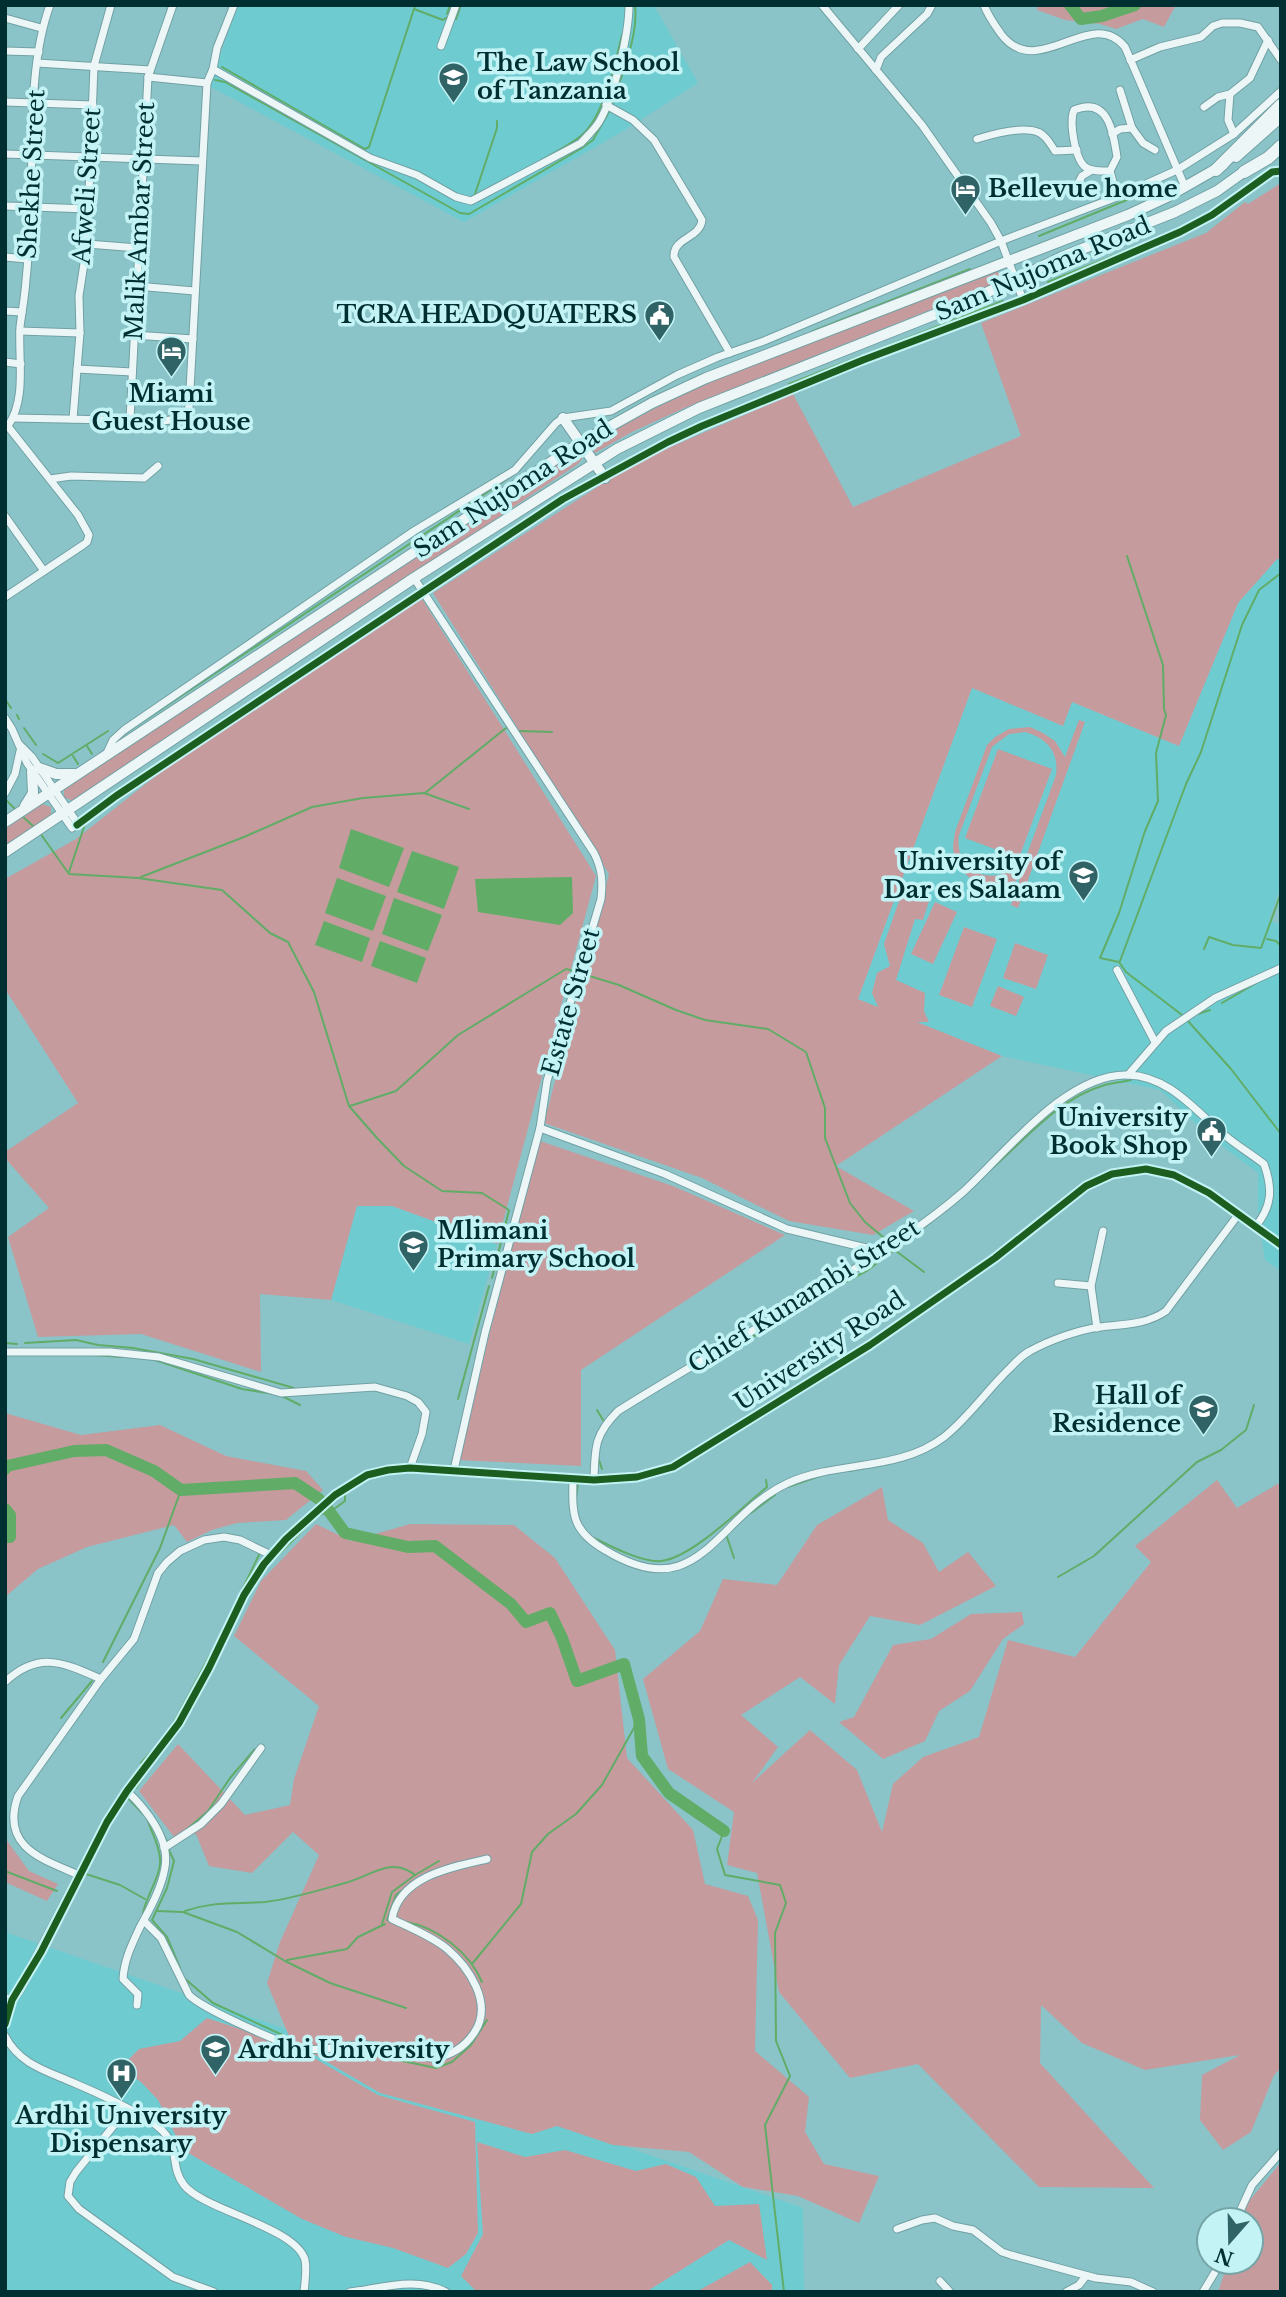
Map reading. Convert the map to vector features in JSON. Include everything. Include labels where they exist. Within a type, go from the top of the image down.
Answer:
[{"type":"highway","points":[[1216,170],[1281,105]]},
{"type":"highway","points":[[1244,172],[1268,158],[1281,144]]},
{"type":"main road","name":"Sam Nujoma Road","points":[[5,822],[580,443],[652,403],[706,378],[1128,215],[1185,187],[1238,156],[1281,117]]},
{"type":"main road","name":"Sam Nujoma Road","points":[[5,852],[414,578],[626,445],[699,408],[969,301],[1062,257],[1194,203],[1244,172]]},
{"type":"main road","points":[[563,418],[605,478]]},
{"type":"main road","points":[[22,811],[33,793],[36,770],[61,775],[81,772]]},
{"type":"street","name":"Shekhe Street","points":[[7,424],[13,418],[21,365],[20,331],[27,259],[37,63],[41,28],[50,5]]},
{"type":"street","name":"Afweli Street","points":[[73,419],[80,333],[79,296],[87,244],[94,66],[111,5]]},
{"type":"street","name":"Malik Ambar Street","points":[[130,419],[149,74],[173,5]]},
{"type":"street","points":[[13,418],[175,421],[185,418],[189,407],[207,83],[234,5]]},
{"type":"street","points":[[441,46],[456,5]]},
{"type":"street","points":[[213,69],[370,158],[417,175],[465,201],[476,200],[581,142],[600,121],[624,48],[629,5]]},
{"type":"street","points":[[822,5],[922,125],[991,223],[1001,241],[1023,300]]},
{"type":"street","points":[[858,48],[899,5]]},
{"type":"street","points":[[876,70],[881,57],[927,14],[932,5]]},
{"type":"street","points":[[984,5],[988,17],[1014,48],[1024,51],[1041,49],[1091,34],[1106,34],[1118,38],[1125,47],[1185,187]]},
{"type":"street","points":[[5,18],[41,28]]},
{"type":"street","points":[[1130,60],[1160,47],[1201,37],[1213,26],[1222,23],[1254,25],[1262,31],[1281,60]]},
{"type":"street","points":[[1204,107],[1219,97],[1230,94],[1250,78],[1268,40]]},
{"type":"street","points":[[5,51],[39,52]]},
{"type":"street","points":[[37,63],[94,66],[207,83]]},
{"type":"street","points":[[1120,90],[1132,128],[1143,143],[1155,150]]},
{"type":"street","points":[[106,755],[113,740],[124,730],[414,531],[515,470],[563,418],[611,411],[677,375],[847,307],[1001,241],[1117,197],[1177,170],[1234,134],[1281,91]]},
{"type":"street","points":[[1230,94],[1228,120],[1234,134]]},
{"type":"street","points":[[5,102],[93,105]]},
{"type":"street","points":[[606,104],[634,120],[654,140],[702,220],[698,231],[677,245],[673,252],[674,257],[730,353]]},
{"type":"street","points":[[1110,172],[1091,170],[1084,166],[1070,122],[1074,110],[1089,107],[1101,110],[1108,121],[1117,157],[1110,172],[1117,197]]},
{"type":"street","points":[[1112,134],[1119,129],[1132,128]]},
{"type":"street","points":[[977,139],[1004,132],[1032,131],[1044,136],[1055,151],[1077,150]]},
{"type":"street","points":[[5,154],[201,161]]},
{"type":"street","points":[[1073,193],[1082,176],[1091,170]]},
{"type":"street","points":[[5,719],[20,748],[32,757],[36,770],[76,826],[116,796],[563,499],[702,426],[863,360],[1023,300],[1188,228],[1212,215],[1272,172],[1281,171]]},
{"type":"street","points":[[5,205],[88,209]]},
{"type":"street","points":[[87,244],[138,248]]},
{"type":"street","points":[[5,257],[27,259]]},
{"type":"street","points":[[136,286],[195,291]]},
{"type":"street","points":[[5,312],[22,312]]},
{"type":"street","points":[[20,331],[80,333]]},
{"type":"street","points":[[134,335],[193,340]]},
{"type":"street","points":[[5,362],[21,365]]},
{"type":"street","points":[[77,369],[132,372]]},
{"type":"street","points":[[5,597],[83,545],[89,535],[78,515],[7,424]]},
{"type":"street","points":[[50,479],[71,476],[144,478],[158,466]]},
{"type":"street","points":[[5,516],[44,571]]},
{"type":"street","name":"Estate Street","points":[[414,578],[594,853],[601,868],[603,883],[601,899],[547,1081],[540,1128],[485,1333],[454,1470]]},
{"type":"street","points":[[5,793],[15,774],[20,748]]},
{"type":"street","points":[[1255,1227],[1266,1214],[1269,1205],[1270,1194],[1264,1164],[1224,1135],[1185,1098],[1161,1085],[1128,1075],[1167,1031],[1215,998],[1281,968]]},
{"type":"street","points":[[1117,970],[1156,1042]]},
{"type":"street","name":"Chief Kunambi Street","points":[[594,1480],[596,1441],[608,1421],[618,1411],[883,1252],[962,1192],[1010,1144],[1069,1095],[1100,1080],[1128,1075]]},
{"type":"street","points":[[540,1128],[665,1174],[787,1229],[883,1252]]},
{"type":"street","name":"University Road","points":[[9,2000],[41,1952],[107,1822],[183,1716],[244,1595],[271,1555],[335,1495],[367,1475],[410,1468],[594,1480],[637,1477],[661,1471],[683,1462],[870,1345],[995,1258],[1086,1186],[1112,1174],[1146,1169],[1174,1175],[1209,1193],[1281,1245]]},
{"type":"street","points":[[573,1479],[573,1517],[585,1536],[630,1564],[657,1571],[686,1564],[704,1553],[745,1514],[787,1484],[822,1471],[887,1462],[919,1452],[952,1429],[1027,1352],[1097,1328],[1150,1320],[1166,1311],[1238,1215]]},
{"type":"street","points":[[1097,1328],[1091,1286],[1103,1231]]},
{"type":"street","points":[[1058,1283],[1091,1286]]},
{"type":"street","points":[[5,1352],[110,1352],[159,1357],[281,1393],[363,1386],[386,1388],[418,1402],[426,1412],[422,1434],[410,1468]]},
{"type":"street","points":[[79,1875],[38,1857],[21,1844],[15,1835],[15,1805],[25,1785],[101,1679],[134,1639],[159,1573],[180,1551],[204,1540],[224,1537],[240,1540],[271,1555]]},
{"type":"street","points":[[5,1682],[16,1671],[31,1663],[45,1661],[60,1663],[101,1679]]},
{"type":"street","points":[[164,1848],[201,1824],[221,1804],[261,1748]]},
{"type":"street","points":[[127,1791],[147,1812],[164,1848],[165,1867],[163,1877],[132,1944],[123,1974],[126,1983],[138,1994],[137,2005]]},
{"type":"street","points":[[144,1921],[161,1938],[189,1995],[220,2014],[284,2043],[304,2049],[367,2045],[433,2058],[461,2048],[472,2037],[482,2017],[482,2003],[463,1966],[453,1955],[444,1946],[392,1919],[393,1914],[400,1899],[427,1877],[443,1868],[487,1859]]},
{"type":"street","points":[[5,2024],[9,2000]]},
{"type":"street","points":[[5,2036],[16,2053],[29,2064],[106,2097],[151,2122],[167,2136],[174,2147],[179,2176],[190,2190],[256,2222],[298,2248],[304,2258],[304,2292]]},
{"type":"street","points":[[123,2108],[124,2113],[76,2172],[70,2182],[68,2196],[79,2208],[173,2277],[214,2292]]},
{"type":"street","points":[[1243,2206],[1252,2185],[1281,2152]]},
{"type":"street","points":[[897,2230],[935,2218],[953,2226],[973,2230],[1011,2256],[1086,2276],[1131,2282],[1153,2292]]},
{"type":"street","points":[[1066,2292],[1079,2285],[1086,2276]]},
{"type":"street","points":[[1203,2292],[1213,2276]]},
{"type":"street","points":[[940,2281],[950,2292]]},
{"type":"street","points":[[350,2292],[407,2283],[423,2284],[446,2292]]},
{"type":"shaded area","name":"The Law School of Tanzania","points":[[238,5],[654,5],[698,83],[625,130],[464,222],[209,86]]},
{"type":"shaded area","points":[[1038,5],[1176,5],[1164,27],[1143,19],[1116,29],[1100,24],[1065,20],[1037,10]]},
{"type":"shaded area","points":[[1281,183],[1281,559],[1277,559],[1238,603],[1179,746],[1072,702],[1063,726],[972,688],[858,999],[878,1007],[872,993],[877,973],[890,966],[884,944],[899,901],[909,889],[930,898],[923,920],[915,919],[896,980],[925,993],[924,1011],[929,1022],[917,1022],[1002,1056],[836,1166],[914,1211],[873,1235],[789,1221],[702,1178],[544,1123],[609,874],[433,593],[636,462],[793,394],[853,507],[1021,436],[981,323],[1206,233],[1245,202],[1248,204]]},
{"type":"shaded area","points":[[995,269],[1001,275],[1000,282],[687,407],[632,432],[595,453],[589,443],[686,392]]},
{"type":"shaded area","points":[[579,448],[584,456],[578,464],[73,801],[64,797],[64,789]]},
{"type":"shaded area","name":"University of Dar es Salaam","points":[[1277,559],[1281,559],[1281,886],[1269,920],[1281,925],[1281,1271],[1265,1260],[1258,1215],[1258,1173],[1210,1137],[1160,1090],[1002,1056],[858,1000],[972,687],[1063,726],[1072,702],[1179,746],[1238,603]]},
{"type":"shaded area","points":[[422,599],[596,876],[497,1244],[392,1206],[357,1206],[331,1300],[260,1294],[261,1372],[141,1334],[38,1337],[8,1237],[49,1208],[5,1158],[5,1152],[78,1103],[5,989],[5,879],[76,839],[171,764]]},
{"type":"shaded area","points":[[1079,720],[1085,722],[1018,908],[1011,905],[1020,878],[998,887],[990,887],[974,880],[957,862],[953,849],[955,832],[987,745],[995,737],[1009,729],[1030,727],[1055,741],[1065,757]],"holes":[[[1025,732],[1050,747],[1056,759],[1056,775],[1026,857],[1016,867],[1004,873],[992,876],[981,874],[963,861],[959,849],[959,835],[992,747],[1009,734]]]},
{"type":"shaded area","points":[[998,749],[1052,769],[1019,858],[965,838]]},
{"type":"shaded area","points":[[42,804],[51,807],[51,816],[5,847],[5,829]]},
{"type":"shaded area","points":[[351,829],[404,848],[389,887],[339,868]]},
{"type":"shaded area","points":[[412,851],[459,867],[444,909],[397,892]]},
{"type":"shaded area","points":[[572,877],[573,913],[560,925],[478,912],[475,879]]},
{"type":"shaded area","points":[[337,878],[386,896],[373,931],[325,913]]},
{"type":"shaded area","points":[[394,898],[442,915],[428,951],[382,934]]},
{"type":"shaded area","points":[[935,902],[957,912],[933,964],[911,954]]},
{"type":"shaded area","points":[[324,921],[370,938],[362,962],[315,945]]},
{"type":"shaded area","points":[[964,927],[997,939],[972,1007],[939,995]]},
{"type":"shaded area","points":[[380,941],[426,958],[417,983],[371,966]]},
{"type":"shaded area","points":[[1015,943],[1048,955],[1036,989],[1003,978]]},
{"type":"shaded area","points":[[998,986],[1024,997],[1016,1016],[990,1006]]},
{"type":"shaded area","points":[[540,1141],[673,1186],[785,1235],[581,1370],[581,1466],[456,1460]]},
{"type":"shaded area","name":"Mlimani Primary School","points":[[359,1194],[497,1244],[469,1344],[331,1300]]},
{"type":"shaded area","points":[[5,1413],[81,1435],[160,1425],[226,1456],[306,1471],[323,1490],[286,1520],[237,1523],[212,1530],[187,1542],[174,1525],[87,1547],[38,1569],[5,1597]]},
{"type":"shaded area","points":[[1217,1480],[1237,1508],[1281,1482],[1281,2068],[1274,2075],[1251,2132],[1223,2150],[1200,2120],[1202,2075],[1240,2055],[1145,2070],[1082,2043],[1041,2005],[1040,2063],[1154,2188],[1039,2187],[918,2064],[850,2078],[779,1992],[757,1873],[727,1865],[734,1812],[668,1769],[643,1679],[700,1631],[723,1579],[777,1585],[817,1525],[882,1487],[888,1520],[923,1543],[939,1572],[968,1552],[996,1586],[920,1625],[870,1616],[839,1665],[835,1704],[800,1677],[741,1715],[778,1747],[752,1783],[810,1730],[857,1770],[882,1832],[893,1784],[923,1757],[979,1737],[1008,1640],[1075,1657],[1151,1562],[1135,1546]]},
{"type":"shaded area","points":[[316,1524],[351,1541],[410,1524],[514,1525],[555,1558],[615,1650],[627,1758],[693,1830],[705,1884],[748,1896],[758,1920],[755,2051],[809,2097],[805,2132],[824,2164],[879,2176],[859,2223],[798,2196],[743,2187],[689,2152],[613,2145],[557,2126],[532,2134],[380,2093],[291,2041],[267,1983],[280,1942],[319,1855],[293,1832],[252,1873],[209,1866],[196,1834],[174,1837],[139,1791],[178,1744],[245,1815],[290,1805],[294,1779],[319,1706],[234,1636],[261,1581]]},
{"type":"shaded area","points":[[1022,1612],[1024,1624],[1003,1639],[970,1691],[939,1711],[925,1741],[883,1759],[839,1722],[854,1717],[893,1645],[931,1639],[971,1614]]},
{"type":"shaded area","points":[[5,1838],[29,1871],[58,1884],[47,1901],[5,1882]]},
{"type":"shaded area","name":"Ardhi University","points":[[5,1932],[803,2208],[804,2292],[5,2292]]},
{"type":"shaded area","points":[[207,2018],[295,2047],[378,2095],[475,2122],[478,2233],[466,2254],[448,2268],[393,2248],[346,2237],[302,2219],[183,2150],[158,2100],[121,2067],[139,2049],[180,2041]]},
{"type":"shaded area","points":[[477,2142],[525,2157],[565,2150],[636,2171],[666,2164],[696,2177],[715,2206],[759,2204],[767,2260],[729,2240],[646,2292],[477,2292],[461,2276],[483,2234]]},
{"type":"shaded area","points":[[1281,2162],[1281,2292],[1218,2292],[1223,2276],[1265,2276],[1265,2206],[1245,2206]]},
{"type":"shaded area","points":[[750,2262],[772,2285],[772,2292],[696,2292]]},
{"type":"waterway","points":[[415,5],[414,9],[443,20],[449,16]]},
{"type":"waterway","points":[[447,14],[450,5]]},
{"type":"waterway","points":[[454,18],[456,19],[461,5]]},
{"type":"waterway","points":[[612,105],[632,42],[635,5]]},
{"type":"waterway","points":[[1070,5],[1081,19],[1102,16],[1135,5]]},
{"type":"waterway","points":[[222,67],[365,149],[369,147],[414,9]]},
{"type":"waterway","points":[[540,161],[577,139],[590,126],[608,88],[622,35]]},
{"type":"waterway","points":[[215,80],[225,82],[460,213],[469,214],[593,140],[610,110]]},
{"type":"waterway","points":[[474,197],[497,121]]},
{"type":"waterway","points":[[1039,236],[1168,183]]},
{"type":"waterway","points":[[1048,282],[1179,229]]},
{"type":"waterway","points":[[813,331],[970,269]]},
{"type":"waterway","points":[[789,384],[1003,301]]},
{"type":"waterway","points":[[124,734],[516,473]]},
{"type":"waterway","points":[[1127,556],[1163,665],[1166,715],[1156,753],[1158,801],[1145,831],[1119,913],[1100,958],[1119,962],[1126,972],[1182,1015]]},
{"type":"waterway","points":[[1120,961],[1186,784],[1201,752],[1242,625],[1259,590],[1281,573]]},
{"type":"waterway","points":[[5,699],[11,708]]},
{"type":"waterway","points":[[17,715],[19,719]]},
{"type":"waterway","points":[[24,728],[36,745]]},
{"type":"waterway","points":[[425,793],[506,728]]},
{"type":"waterway","points":[[43,754],[58,763],[108,731]]},
{"type":"waterway","points":[[518,731],[552,732]]},
{"type":"waterway","points":[[87,746],[92,754]]},
{"type":"waterway","points":[[73,756],[78,764]]},
{"type":"waterway","points":[[141,877],[312,807],[363,798],[424,793],[469,809]]},
{"type":"waterway","points":[[69,872],[85,824],[121,797]]},
{"type":"waterway","points":[[5,799],[15,809]]},
{"type":"waterway","points":[[22,816],[33,826]]},
{"type":"waterway","points":[[40,833],[69,874],[138,878],[222,890],[270,933],[288,942],[314,992],[349,1106],[404,1166],[442,1191],[482,1193],[509,1210],[492,1278]]},
{"type":"waterway","points":[[1204,949],[1209,937],[1233,945],[1261,948],[1281,893]]},
{"type":"waterway","points":[[1267,939],[1276,941],[1281,946]]},
{"type":"waterway","points":[[350,1106],[396,1091],[458,1035],[566,969],[578,972]]},
{"type":"waterway","points":[[583,974],[619,985],[705,1020],[768,1029],[806,1052],[825,1108],[825,1138],[850,1203],[865,1222],[889,1242]]},
{"type":"waterway","points":[[1222,1003],[1258,982]]},
{"type":"waterway","points":[[1198,1014],[1210,1010]]},
{"type":"waterway","points":[[1188,1021],[1231,1069],[1281,1134]]},
{"type":"waterway","points":[[988,1172],[1042,1122],[1072,1100],[1105,1085],[1131,1080]]},
{"type":"waterway","points":[[721,1353],[868,1270],[931,1222]]},
{"type":"waterway","points":[[896,1251],[924,1272]]},
{"type":"waterway","points":[[458,1399],[489,1286]]},
{"type":"waterway","points":[[906,1325],[925,1312]]},
{"type":"waterway","points":[[25,1343],[76,1340],[133,1348],[193,1359],[294,1388]]},
{"type":"waterway","points":[[5,1343],[17,1344]]},
{"type":"waterway","points":[[92,1355],[122,1357]]},
{"type":"waterway","points":[[695,1369],[718,1355]]},
{"type":"waterway","points":[[155,1360],[242,1389],[274,1394]]},
{"type":"waterway","points":[[812,1386],[829,1376]]},
{"type":"waterway","points":[[282,1396],[300,1405]]},
{"type":"waterway","points":[[1058,1577],[1094,1556],[1197,1462],[1221,1450],[1246,1430],[1254,1405]]},
{"type":"waterway","points":[[597,1410],[603,1420]]},
{"type":"waterway","points":[[5,1469],[7,1466],[74,1451],[106,1450],[154,1471],[181,1490],[295,1483],[319,1499]]},
{"type":"waterway","points":[[598,1457],[602,1469]]},
{"type":"waterway","points":[[849,1471],[888,1464]]},
{"type":"waterway","points":[[788,1487],[820,1476]]},
{"type":"waterway","points":[[486,1477],[539,1481]]},
{"type":"waterway","points":[[594,1538],[645,1559],[661,1561],[673,1558],[702,1542],[731,1518],[767,1487],[766,1480]]},
{"type":"waterway","points":[[576,1498],[578,1483]]},
{"type":"waterway","points":[[103,1662],[160,1548],[181,1490]]},
{"type":"waterway","points":[[318,1515],[330,1512],[345,1501],[345,1493]]},
{"type":"waterway","points":[[751,1513],[775,1495]]},
{"type":"waterway","points":[[326,1507],[345,1533],[408,1547],[435,1546],[511,1604],[526,1622],[550,1613],[577,1681],[624,1664],[639,1719],[642,1756],[669,1793],[724,1831]]},
{"type":"waterway","points":[[5,1509],[10,1515],[10,1537],[5,1537]]},
{"type":"waterway","points":[[274,1559],[307,1526]]},
{"type":"waterway","points":[[727,1537],[734,1558]]},
{"type":"waterway","points":[[242,1590],[259,1555]]},
{"type":"waterway","points":[[173,1724],[210,1655]]},
{"type":"waterway","points":[[192,1709],[212,1671]]},
{"type":"waterway","points":[[61,1718],[92,1681]]},
{"type":"waterway","points":[[472,1964],[521,1904],[532,1852],[548,1834],[576,1814],[602,1785],[639,1719]]},
{"type":"waterway","points":[[162,1752],[174,1737]]},
{"type":"waterway","points":[[186,1830],[208,1811],[230,1778],[255,1749]]},
{"type":"waterway","points":[[141,1763],[152,1751]]},
{"type":"waterway","points":[[136,1788],[142,1779]]},
{"type":"waterway","points":[[128,1798],[144,1815]]},
{"type":"waterway","points":[[143,1913],[160,1865],[158,1849],[148,1821]]},
{"type":"waterway","points":[[161,1830],[167,1842],[169,1841]]},
{"type":"waterway","points":[[724,1831],[717,1849],[725,1875],[780,1885],[786,1903],[775,1933],[776,2041],[790,2076],[765,2125],[784,2292]]},
{"type":"waterway","points":[[169,1850],[174,1861],[167,1888],[152,1920],[167,1937],[180,1968]]},
{"type":"waterway","points":[[382,1924],[392,1892],[439,1861]]},
{"type":"waterway","points":[[185,1911],[215,1904],[285,1899],[345,1883],[389,1867],[398,1867],[415,1875]]},
{"type":"waterway","points":[[5,1871],[57,1891]]},
{"type":"waterway","points":[[86,1874],[120,1885],[145,1899]]},
{"type":"waterway","points":[[390,1920],[387,1920],[396,1895],[401,1891]]},
{"type":"waterway","points":[[157,1911],[183,1912],[237,1932],[285,1961],[330,1983],[406,2008]]},
{"type":"waterway","points":[[406,1922],[429,1929],[451,1943],[477,1971],[482,1982]]},
{"type":"waterway","points":[[287,1960],[347,1949],[358,1937],[385,1924]]},
{"type":"waterway","points":[[183,1977],[213,2003],[287,2037]]},
{"type":"waterway","points":[[329,2052],[360,2052],[436,2068],[452,2062],[471,2045],[487,2020]]},
{"type":"cycle path","points":[[77,825],[116,796],[563,499],[702,426],[863,360],[1023,300],[1180,232],[1212,215],[1272,172],[1281,171]]},
{"type":"cycle path","points":[[5,2024],[12,2000],[41,1952],[107,1822],[179,1723],[244,1595],[264,1564],[286,1539],[335,1495],[367,1475],[410,1468],[594,1480],[637,1477],[673,1467],[870,1345],[995,1258],[1086,1186],[1112,1174],[1146,1169],[1174,1175],[1209,1193],[1281,1245]]},
{"type":"place","name":"The Law School of Tanzania","points":[[454,104]]},
{"type":"place","name":"Bellevue home","points":[[965,216]]},
{"type":"place","name":"TCRA HEADQUATERS","points":[[660,342]]},
{"type":"place","name":"Miami Guest House","points":[[171,379]]},
{"type":"place","name":"University of Dar es Salaam","points":[[1084,903]]},
{"type":"place","name":"University Book Shop","points":[[1211,1159]]},
{"type":"place","name":"Mlimani Primary School","points":[[414,1272]]},
{"type":"place","name":"Hall of Residence","points":[[1204,1437]]},
{"type":"place","name":"Ardhi University","points":[[215,2077]]},
{"type":"place","name":"Ardhi University Dispensary","points":[[121,2101]]}]
